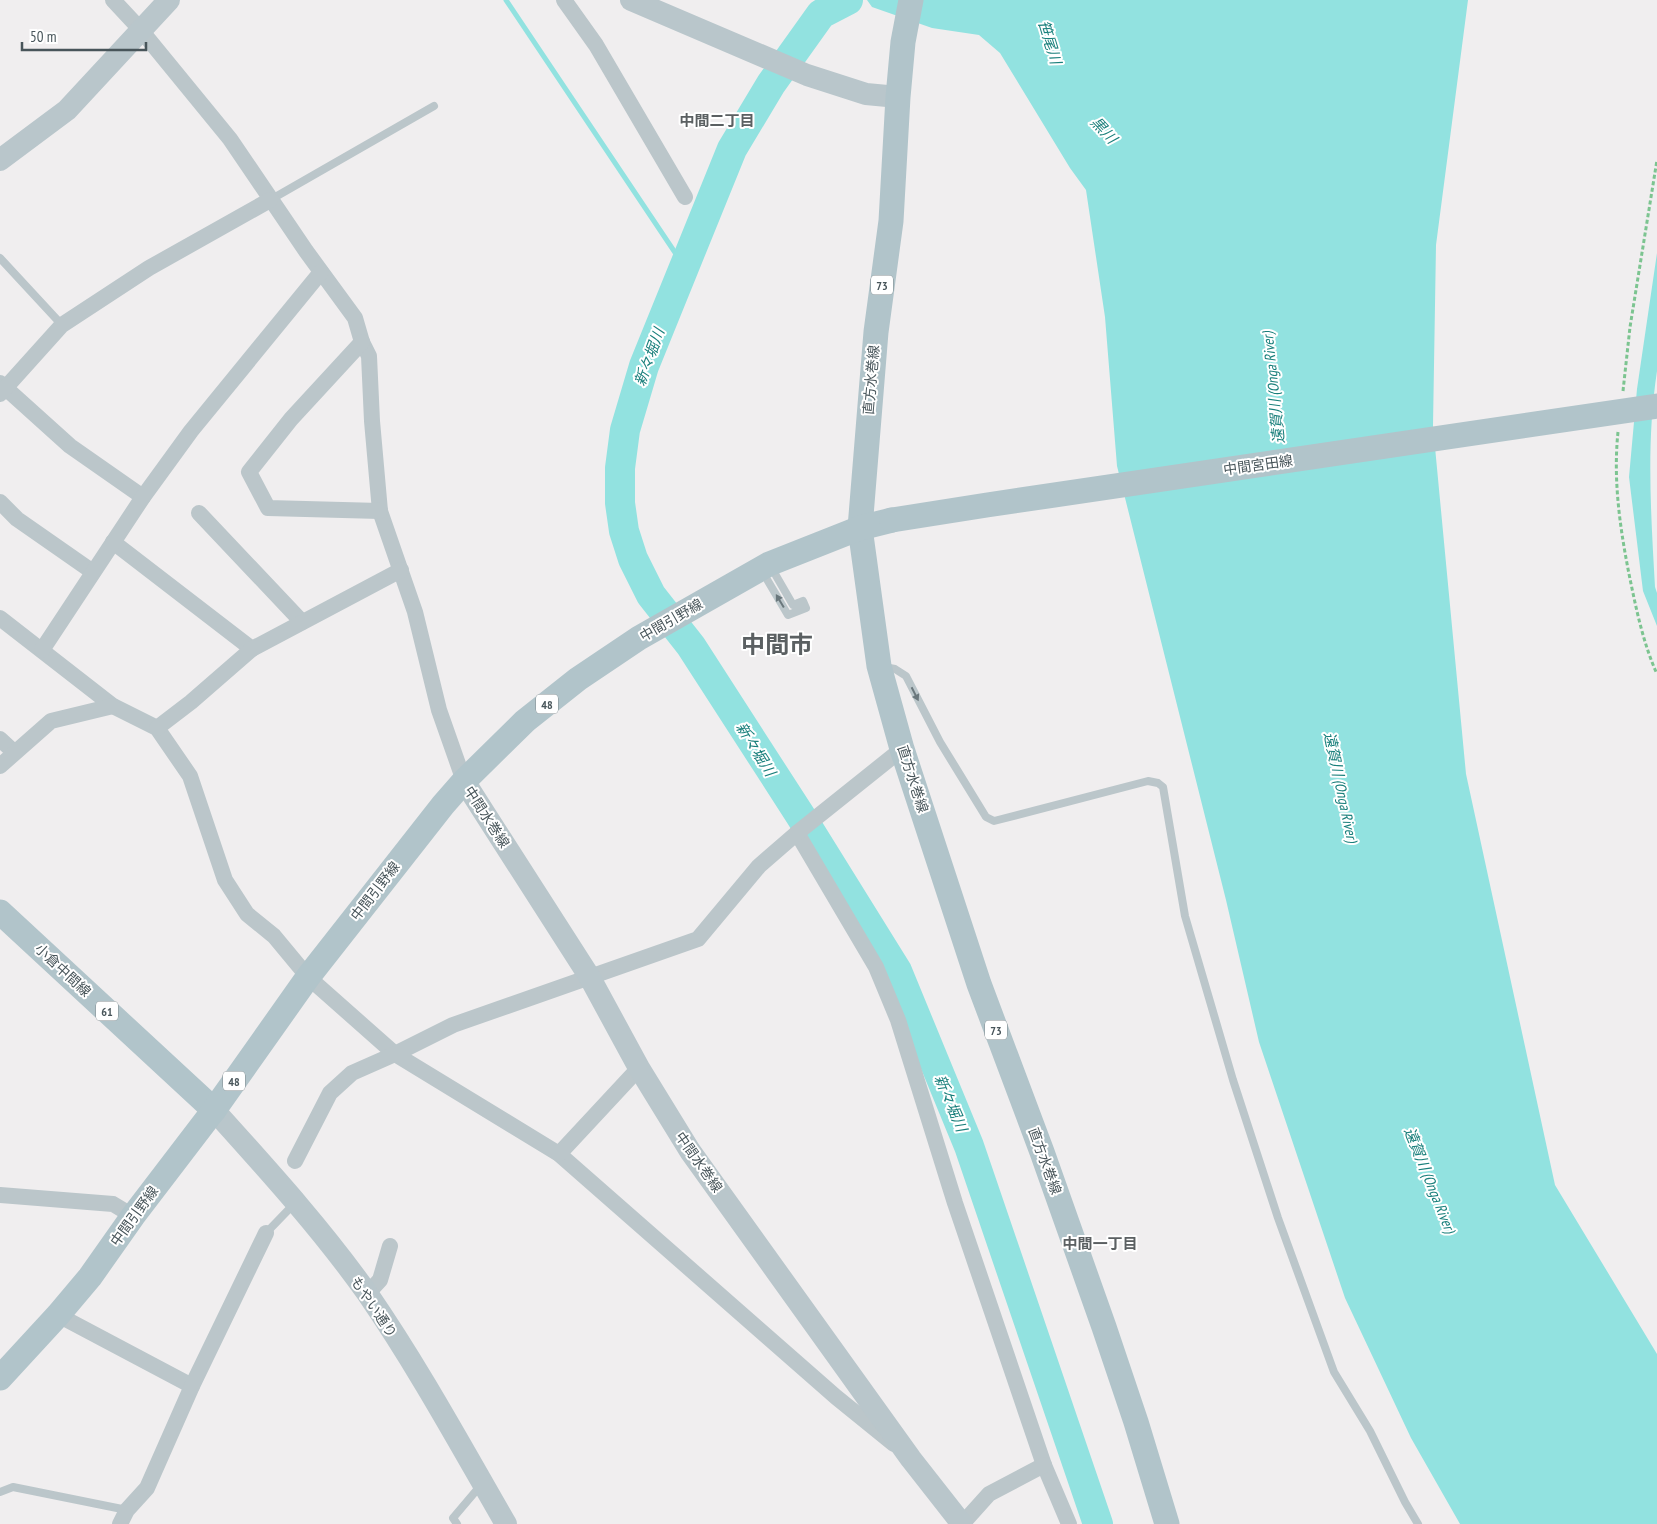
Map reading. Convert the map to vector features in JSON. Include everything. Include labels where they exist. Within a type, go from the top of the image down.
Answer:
[{"type":"main road","name":"直方水巻線","points":[[911,0],[903,42],[891,221],[876,332],[860,528],[880,666],[902,749],[979,984],[1042,1152],[1110,1344],[1136,1422],[1166,1524]]},
{"type":"main road","name":"中間宮田線","points":[[860,528],[892,520],[996,503],[1657,406]]},
{"type":"main road","name":"中間引野線","points":[[0,1378],[90,1277],[133,1216],[214,1110],[308,977],[442,805],[464,781],[525,721],[578,679],[639,638],[765,566],[860,528]]},
{"type":"main road","name":"小倉中間線","points":[[0,912],[214,1110]]},
{"type":"street","points":[[113,0],[140,29],[230,139],[270,200],[355,318],[362,342],[369,356],[372,421],[380,510],[415,612],[439,710],[464,781]]},
{"type":"street","points":[[0,160],[67,110],[168,0]]},
{"type":"street","points":[[564,0],[596,45],[685,197]]},
{"type":"street","points":[[631,0],[764,55],[807,75],[866,94],[898,97]]},
{"type":"street","points":[[142,497],[70,446],[2,389],[62,325],[149,268],[270,200]]},
{"type":"street","points":[[42,650],[142,497],[191,431],[321,272]]},
{"type":"street","points":[[362,342],[291,419],[249,472],[268,508],[380,510]]},
{"type":"street","points":[[0,502],[17,518],[93,572]]},
{"type":"street","points":[[199,512],[302,622]]},
{"type":"street","points":[[113,542],[252,649]]},
{"type":"street","points":[[157,728],[191,702],[252,649],[401,570]]},
{"type":"street","points":[[0,618],[113,706],[157,728],[190,776],[225,880],[247,914],[274,936],[308,977],[395,1054],[558,1154],[836,1398],[911,1458]]},
{"type":"street","points":[[0,766],[51,721],[113,706]]},
{"type":"street","points":[[0,739],[14,752]]},
{"type":"street","points":[[295,1161],[330,1093],[352,1073],[395,1054],[453,1024],[698,939],[759,866],[902,749]]},
{"type":"street","name":"中間水巻線","points":[[464,781],[589,976],[639,1068],[690,1151],[911,1458],[962,1524]]},
{"type":"street","points":[[797,833],[876,967],[898,1020],[955,1203],[1044,1465],[1069,1524]]},
{"type":"street","points":[[558,1154],[639,1068]]},
{"type":"street","name":"もやい通り","points":[[214,1110],[296,1201],[367,1294],[422,1378],[506,1524]]},
{"type":"street","points":[[0,1195],[113,1204],[133,1216]]},
{"type":"street","points":[[124,1517],[147,1488],[192,1386],[266,1233]]},
{"type":"street","points":[[367,1294],[380,1280],[390,1246]]},
{"type":"street","points":[[58,1315],[192,1386]]},
{"type":"street","points":[[962,1524],[989,1494],[1044,1465]]},
{"type":"lane","points":[[270,200],[434,106]]},
{"type":"lane","points":[[0,258],[62,325]]},
{"type":"lane","points":[[765,566],[793,605],[803,601],[806,608],[788,615],[765,566]]},
{"type":"lane","points":[[880,666],[895,669],[906,676],[940,742],[986,817],[994,821],[1148,781],[1158,783],[1164,787],[1185,916],[1233,1080],[1278,1218],[1334,1372],[1370,1431],[1418,1524]]},
{"type":"lane","points":[[266,1233],[296,1201]]},
{"type":"lane","points":[[457,1524],[453,1518],[483,1484]]},
{"type":"lane","points":[[0,1492],[12,1487],[124,1517]]},
{"type":"water","points":[[867,0],[1468,0],[1436,245],[1433,426],[1466,774],[1555,1185],[1657,1354],[1657,1524],[1460,1524],[1411,1438],[1345,1298],[1259,1042],[1226,900],[1117,466],[1105,317],[1086,190],[1070,168],[1000,53],[979,35],[932,28],[872,7]]},
{"type":"water","points":[[1657,253],[1657,371],[1651,425],[1650,479],[1655,587],[1657,593],[1657,626],[1643,591],[1629,477],[1637,389]]},
{"type":"waterway","points":[[506,0],[676,254],[685,262]]},
{"type":"waterway","name":"新々堀川","points":[[848,0],[821,14],[771,84],[732,149],[644,366],[625,430],[620,468],[620,503],[624,531],[633,559],[651,595],[691,646],[800,815],[897,971],[969,1146],[1098,1524]]},
{"type":"district","name":"中間二丁目","points":[[717,120]]},
{"type":"district","name":"中間市","points":[[777,644]]},
{"type":"district","name":"中間一丁目","points":[[1100,1243]]},
{"type":"water label","name":"笹尾川","points":[[1050,42]]},
{"type":"water label","name":"黒川","points":[[1104,130]]},
{"type":"water label","name":"遠賀川 (Onga River)","points":[[1273,388]]},
{"type":"water label","name":"遠賀川 (Onga River)","points":[[1341,787]]},
{"type":"water label","name":"遠賀川 (Onga River)","points":[[1430,1180]]}]
